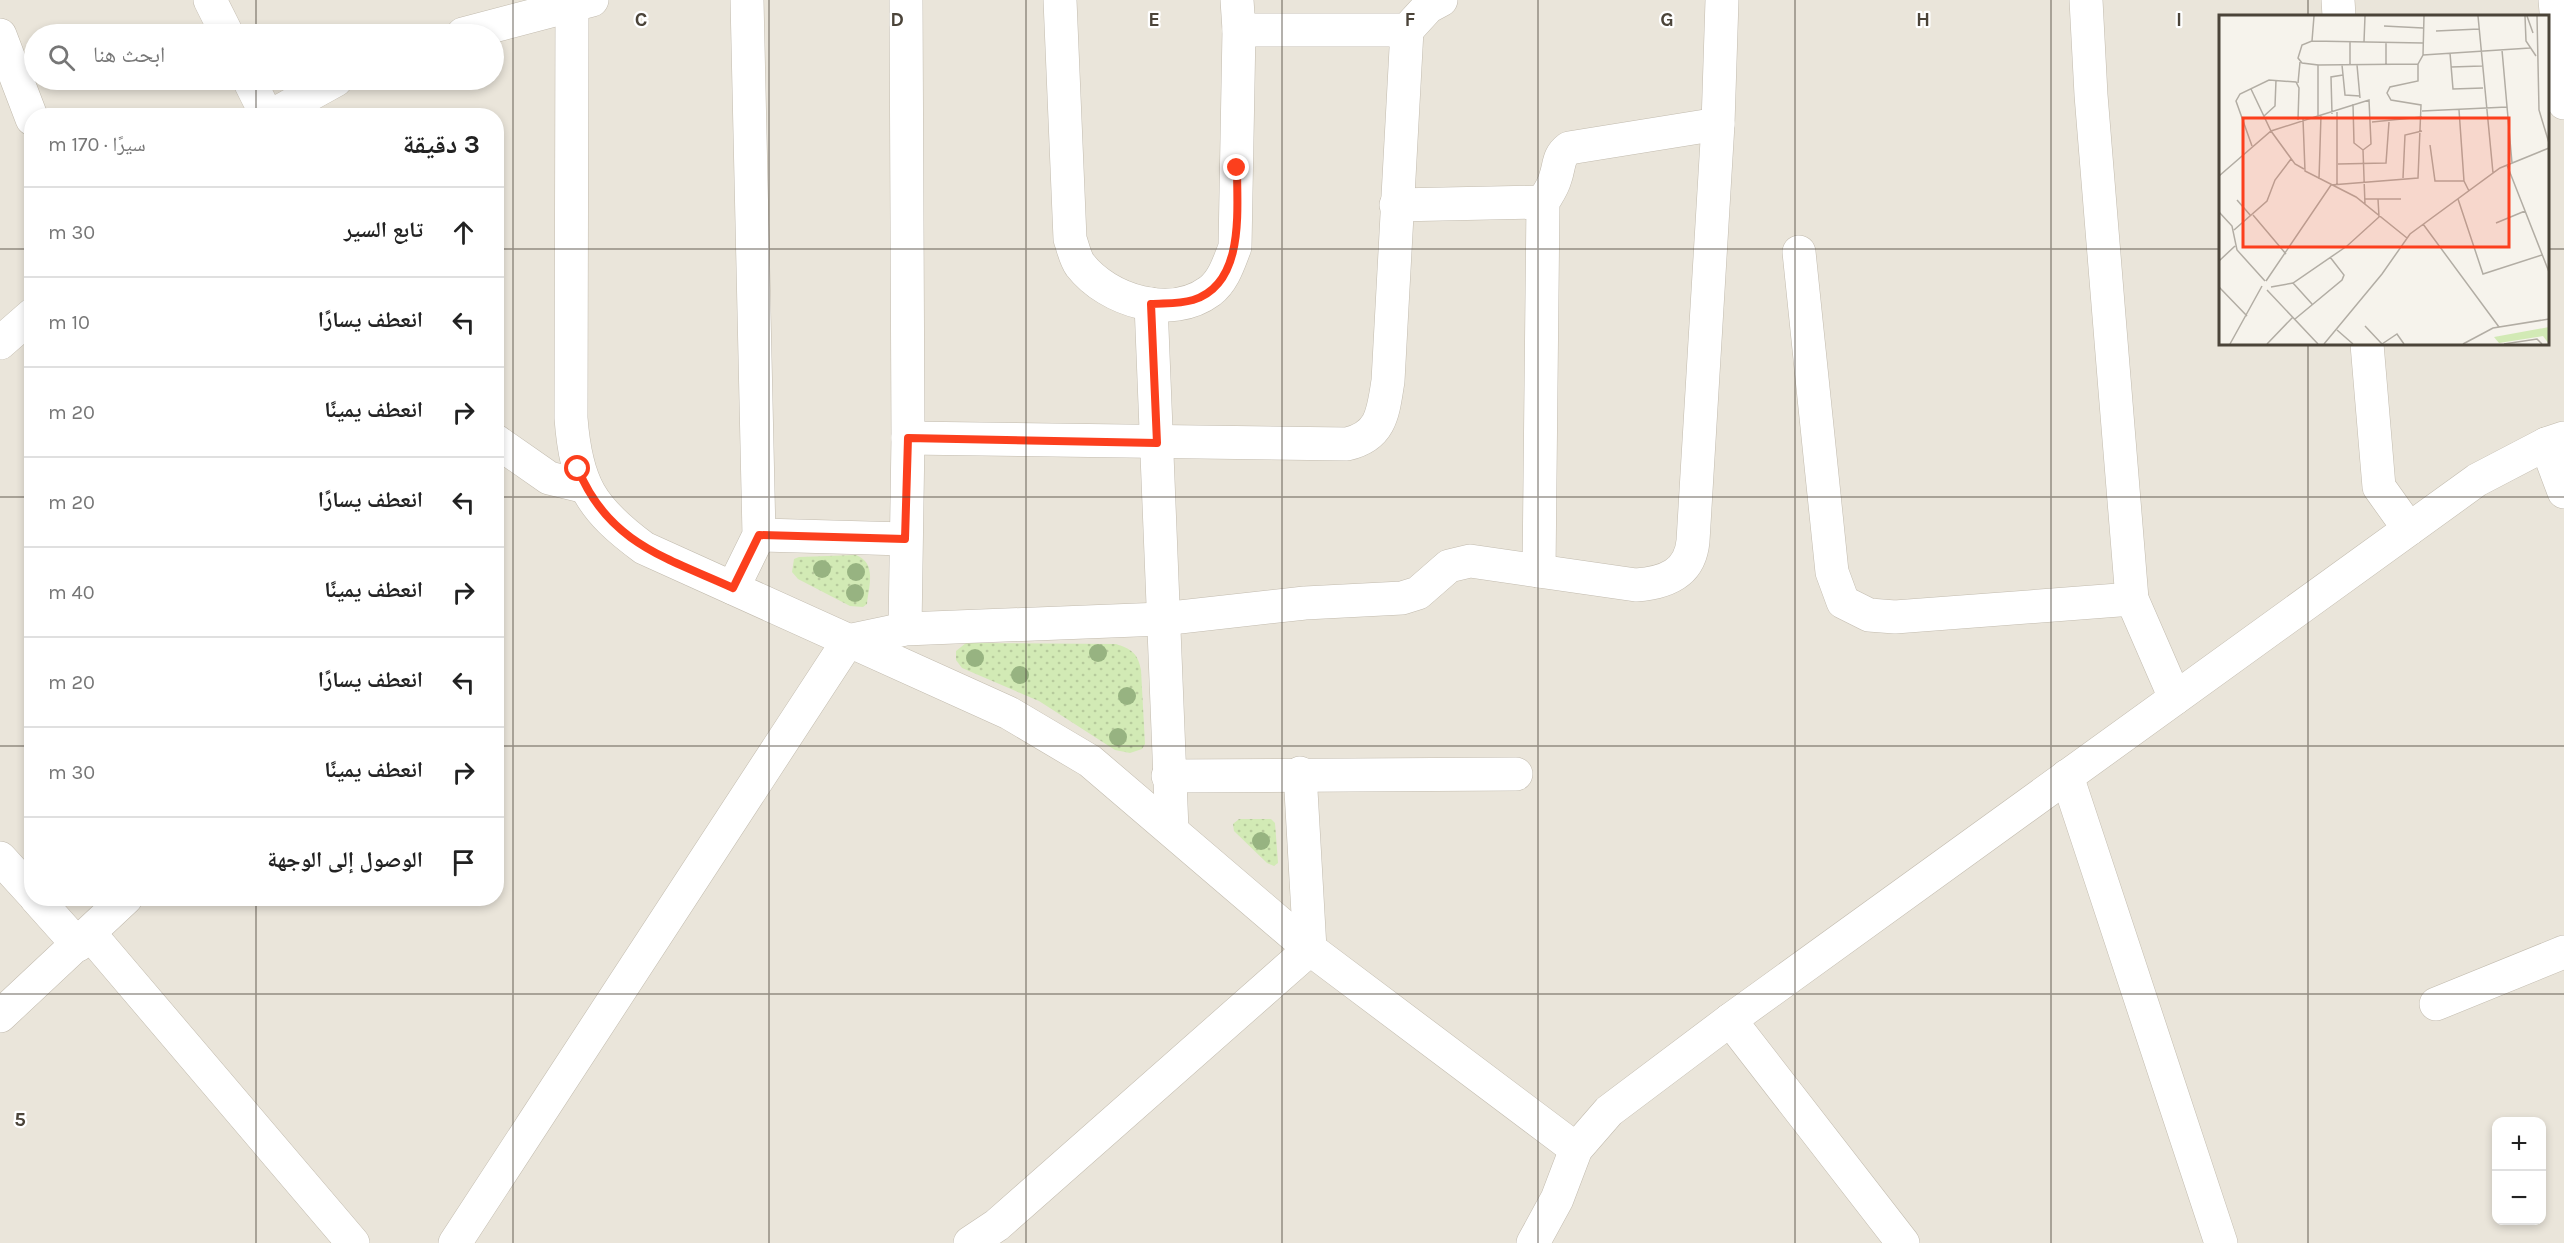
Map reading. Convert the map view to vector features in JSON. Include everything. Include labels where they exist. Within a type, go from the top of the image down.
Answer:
[{"type":"street","points":[[210,0],[222,24]]},
{"type":"street","points":[[733,588],[759,535],[747,0]]},
{"type":"street","points":[[905,629],[908,438],[906,0]]},
{"type":"street","points":[[1060,0],[1070,239],[1078,263],[1096,282],[1124,299],[1151,304],[1195,300],[1211,290],[1224,273],[1235,247],[1238,15],[1407,30]]},
{"type":"street","points":[[908,438],[1347,444],[1360,441],[1371,434],[1379,424],[1388,381],[1407,30],[1428,7],[1441,0]]},
{"type":"street","points":[[455,1243],[848,641],[905,629],[1162,620],[1305,603],[1412,596],[1449,566],[1470,561],[1636,585],[1663,581],[1681,571],[1692,551],[1718,124],[1722,0]]},
{"type":"street","points":[[2086,0],[2091,95],[2132,599],[2175,698]]},
{"type":"street","points":[[2338,0],[2340,15]]},
{"type":"street","points":[[2555,0],[2564,103]]},
{"type":"street","points":[[487,24],[523,9],[582,2],[571,417],[573,451],[585,487],[598,508],[624,533],[644,548],[1009,713],[1090,761],[1310,949],[1576,1149]]},
{"type":"street","points":[[0,35],[28,108]]},
{"type":"street","points":[[255,90],[265,108]]},
{"type":"street","points":[[283,108],[314,90]]},
{"type":"street","points":[[1539,572],[1543,202],[1556,179],[1562,153],[1569,148],[1718,124]]},
{"type":"street","points":[[1396,205],[1543,202]]},
{"type":"street","points":[[1799,252],[1833,572],[1843,602],[1869,615],[1895,617],[2132,599]]},
{"type":"street","points":[[1151,304],[1168,776],[1172,830]]},
{"type":"street","points":[[0,343],[24,322]]},
{"type":"street","points":[[2367,345],[2379,487],[2409,529]]},
{"type":"street","points":[[1533,1243],[1557,1199],[1576,1149],[1609,1111],[1730,1020],[2477,480],[2555,441],[2564,492]]},
{"type":"street","points":[[504,447],[549,478],[585,487]]},
{"type":"street","points":[[759,535],[905,539]]},
{"type":"street","points":[[1168,776],[1300,773],[1516,774]]},
{"type":"street","points":[[1300,773],[1310,949]]},
{"type":"street","points":[[2067,776],[2221,1243]]},
{"type":"street","points":[[0,858],[24,884]]},
{"type":"street","points":[[45,906],[84,939],[353,1243]]},
{"type":"street","points":[[0,1016],[118,906]]},
{"type":"street","points":[[970,1243],[997,1225],[1310,949]]},
{"type":"street","points":[[2436,1004],[2564,952]]},
{"type":"street","points":[[1730,1020],[1903,1243]]},
{"type":"shaded area","points":[[0,0],[2564,0],[2564,1243],[0,1243]]},
{"type":"green space","points":[[856,555],[867,564],[870,576],[867,604],[863,607],[850,606],[798,579],[792,572],[794,559],[799,557]]},
{"type":"green space","points":[[966,643],[1116,644],[1130,650],[1138,659],[1141,670],[1145,744],[1142,749],[1130,753],[1115,750],[1039,701],[962,668],[956,660],[956,651]]},
{"type":"green space","points":[[1239,819],[1271,819],[1275,823],[1278,863],[1274,866],[1267,863],[1234,831],[1233,824]]},
{"type":"route","points":[[578,469],[585,487],[598,508],[624,533],[644,548],[733,588],[759,535],[905,539],[908,438],[1157,443],[1151,304],[1195,300],[1211,290],[1224,273],[1235,247],[1237,168]]}]
